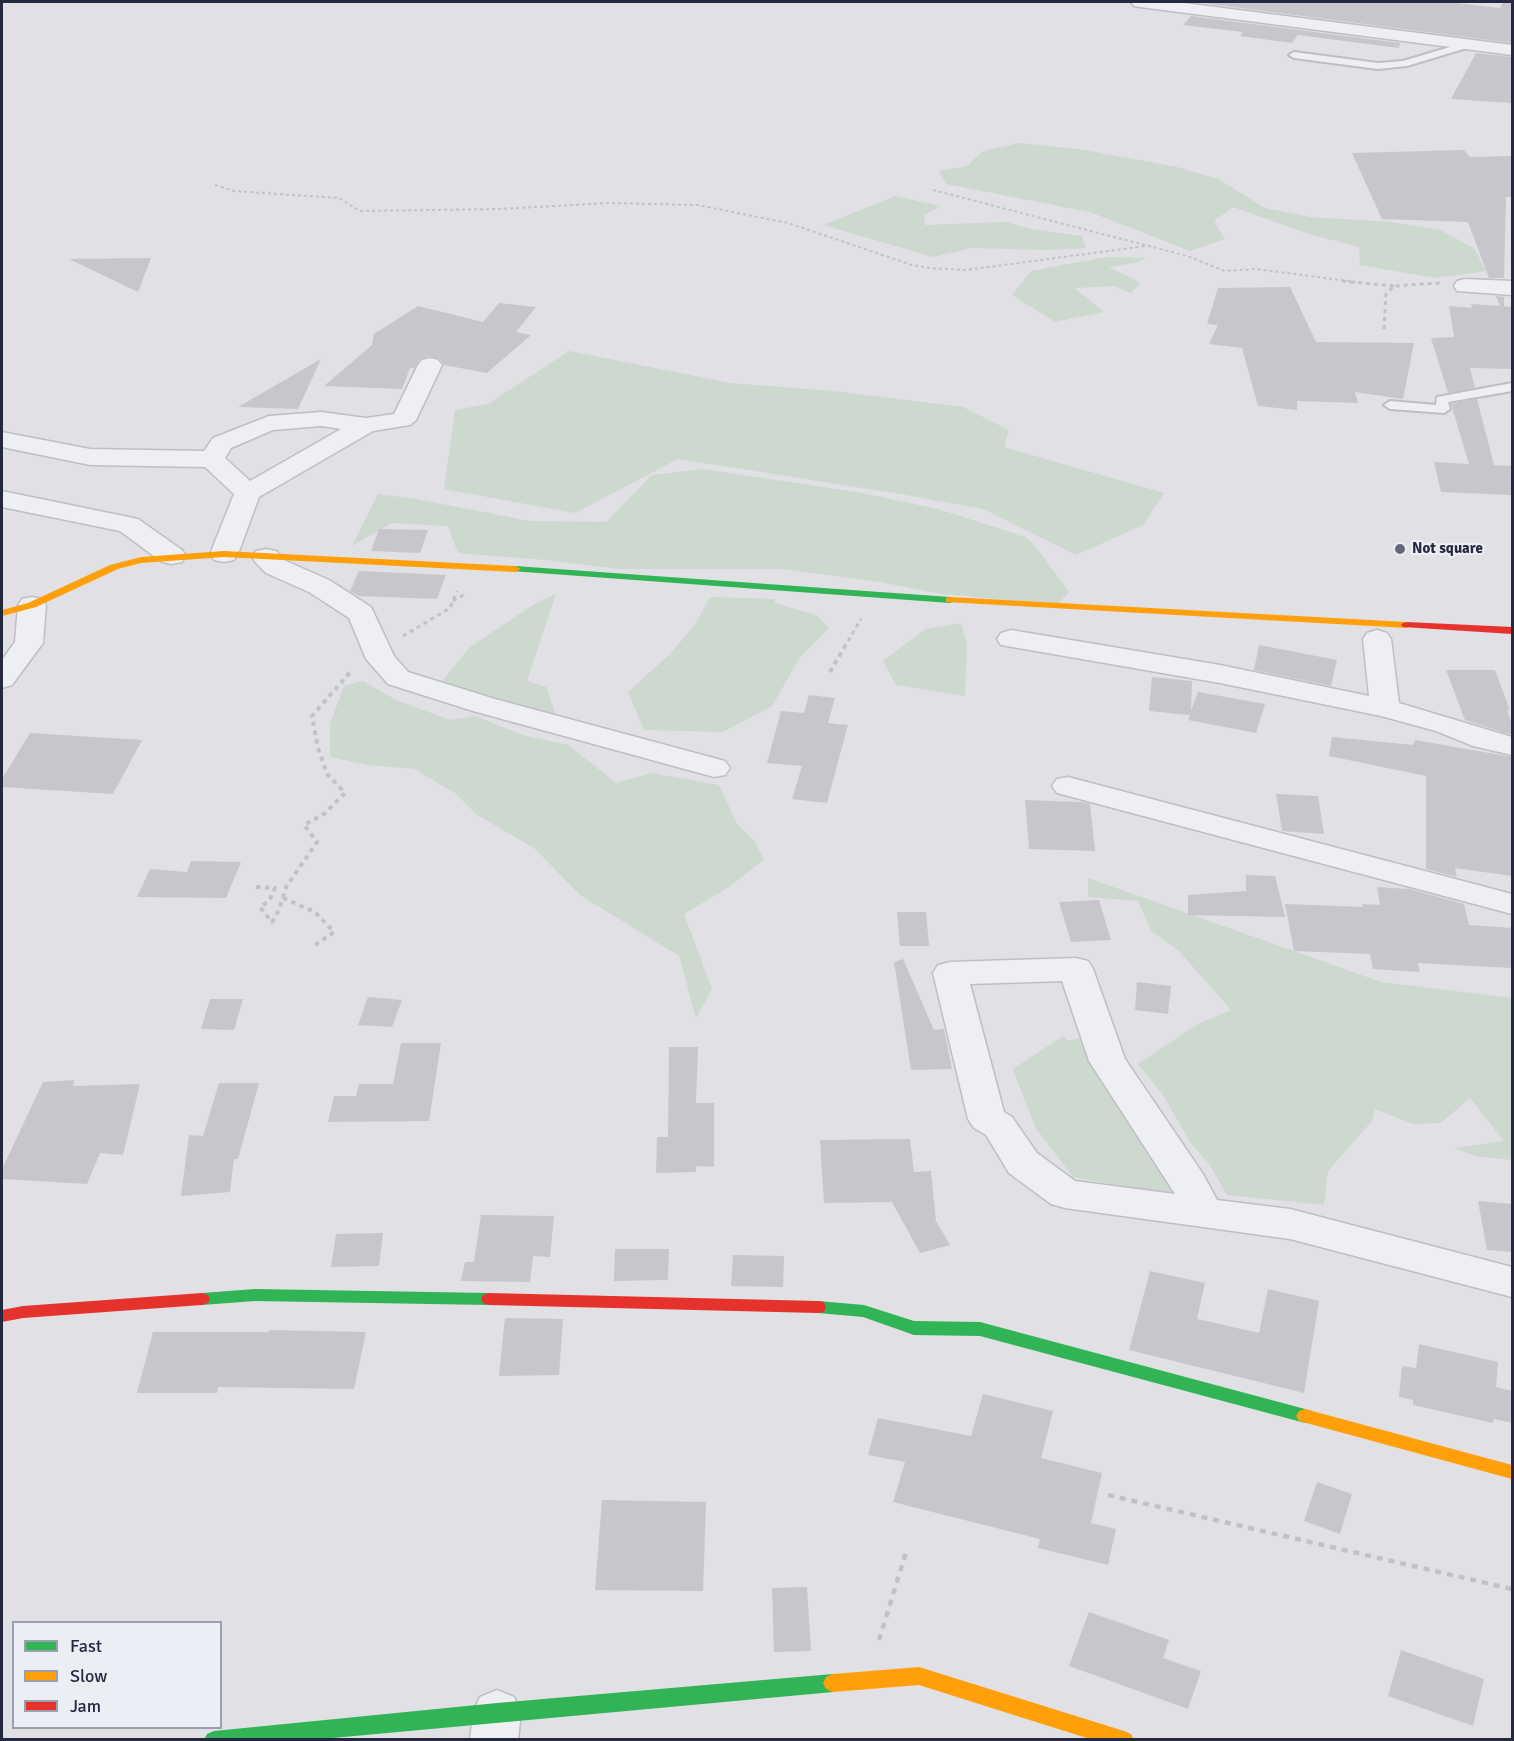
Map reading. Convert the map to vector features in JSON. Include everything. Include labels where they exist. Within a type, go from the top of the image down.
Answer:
[{"type":"street","points":[[1140,2],[1309,16],[1512,50]]},
{"type":"street","points":[[1465,286],[1512,288]]},
{"type":"street","points":[[212,459],[222,443],[269,423],[321,419],[366,425],[401,420],[407,416],[430,365]]},
{"type":"street","points":[[224,554],[248,493],[366,425]]},
{"type":"street","points":[[2,440],[90,457],[212,459],[248,493]]},
{"type":"street","points":[[2,498],[129,525],[172,556]]},
{"type":"street","points":[[2,613],[32,605],[114,567],[141,560],[172,556],[224,554],[467,566],[876,596],[1512,631]]},
{"type":"street","points":[[266,557],[276,567],[319,586],[361,613],[381,659],[398,678],[484,705],[714,768]]},
{"type":"street","points":[[2,679],[29,643],[32,605]]},
{"type":"street","points":[[1011,639],[1220,674],[1385,708],[1447,725],[1484,740],[1512,746]]},
{"type":"street","points":[[1377,639],[1385,708]]},
{"type":"street","points":[[1068,786],[1512,904]]},
{"type":"street","points":[[1205,1213],[1189,1184],[1107,1060],[1076,969],[950,973],[987,1119],[999,1126],[1023,1163],[1065,1194],[1205,1213],[1290,1224],[1512,1282]]},
{"type":"street","points":[[2,1316],[23,1312],[255,1295],[793,1305],[864,1311],[914,1328],[980,1329],[1512,1472]]},
{"type":"street","points":[[214,1740],[496,1726],[919,1676],[1124,1740]]},
{"type":"lane","points":[[1294,55],[1378,66],[1404,64],[1470,44]]},
{"type":"lane","points":[[1390,405],[1444,409],[1441,400],[1512,387]]},
{"type":"path","points":[[215,185],[234,191],[339,198],[360,211],[499,209],[608,202],[698,205],[788,223],[912,265],[929,268],[966,270],[1146,246]]},
{"type":"path","points":[[933,190],[1187,256],[1225,271],[1256,269],[1308,278],[1394,286],[1437,282],[1465,286]]},
{"type":"path","points":[[1384,329],[1386,294],[1394,286]]},
{"type":"path","points":[[256,887],[275,888],[269,901],[260,907],[272,922],[286,887],[317,842],[304,825],[324,814],[345,793],[327,774],[318,748],[312,716],[347,675],[378,650],[419,629],[450,608],[467,566]]},
{"type":"path","points":[[830,672],[876,596]]},
{"type":"path","points":[[283,898],[315,912],[334,932],[312,947]]},
{"type":"path","points":[[1108,1495],[1512,1588]]},
{"type":"path","points":[[867,1681],[907,1549]]},
{"type":"shaded area","points":[[1019,143],[1078,149],[1177,167],[1218,179],[1265,208],[1310,217],[1391,222],[1440,230],[1474,248],[1486,271],[1435,278],[1360,265],[1359,247],[1309,234],[1233,207],[1214,221],[1225,239],[1190,251],[1090,212],[946,184],[939,171],[967,166],[983,151]]},
{"type":"shaded area","points":[[895,196],[941,206],[924,215],[925,225],[1006,222],[1031,229],[1082,236],[1086,248],[1046,250],[972,248],[933,257],[823,225]]},
{"type":"shaded area","points":[[1106,257],[1145,258],[1139,262],[1109,267],[1141,283],[1131,293],[1114,286],[1075,288],[1104,312],[1055,322],[1012,295],[1031,271]]},
{"type":"shaded area","points":[[569,351],[730,383],[833,391],[963,407],[1009,430],[1004,447],[1164,493],[1143,525],[1076,555],[983,509],[678,459],[575,513],[444,489],[455,410],[488,404]]},
{"type":"shaded area","points":[[703,469],[856,492],[938,509],[1026,537],[1069,592],[1057,605],[943,594],[879,582],[783,569],[619,569],[458,553],[448,526],[392,523],[352,546],[378,494],[530,521],[606,522],[652,475]]},
{"type":"shaded area","points":[[556,594],[527,681],[546,687],[555,713],[489,707],[438,686],[470,647],[533,605]]},
{"type":"shaded area","points":[[710,597],[775,599],[775,603],[816,615],[829,628],[800,657],[772,706],[723,732],[644,730],[628,692],[670,654],[694,626]]},
{"type":"shaded area","points":[[961,623],[967,643],[965,696],[896,685],[883,661],[926,629]]},
{"type":"shaded area","points":[[363,681],[396,700],[450,720],[475,716],[522,735],[568,745],[616,783],[651,773],[719,785],[737,824],[755,842],[764,860],[729,887],[684,914],[712,989],[696,1018],[679,956],[580,895],[534,848],[477,815],[455,793],[414,769],[367,765],[330,757],[330,724],[344,686]]},
{"type":"shaded area","points":[[1088,878],[1381,982],[1512,998],[1512,1160],[1475,1156],[1454,1148],[1504,1141],[1470,1098],[1441,1123],[1413,1124],[1375,1109],[1372,1121],[1328,1171],[1324,1205],[1227,1195],[1209,1164],[1190,1142],[1163,1095],[1138,1064],[1198,1024],[1231,1010],[1179,951],[1152,932],[1138,901],[1088,897]]},
{"type":"shaded area","points":[[1063,1036],[1068,1041],[1085,1037],[1184,1197],[1073,1177],[1035,1127],[1013,1069]]},
{"type":"building","points":[[1448,2],[1500,8],[1503,2],[1512,2],[1512,43],[1202,3]]},
{"type":"building","points":[[1191,16],[1400,43],[1399,48],[1298,35],[1292,43],[1240,36],[1243,32],[1183,25]]},
{"type":"building","points":[[1476,53],[1512,57],[1512,103],[1451,99]]},
{"type":"building","points":[[1464,150],[1470,157],[1512,156],[1512,197],[1506,197],[1504,278],[1489,278],[1468,222],[1382,219],[1352,153]]},
{"type":"building","points":[[151,258],[138,292],[69,259]]},
{"type":"building","points":[[1290,287],[1316,342],[1414,343],[1403,399],[1355,392],[1358,403],[1297,401],[1297,410],[1258,406],[1242,348],[1209,344],[1218,325],[1207,324],[1218,288]]},
{"type":"building","points":[[1496,296],[1504,297],[1504,306],[1512,307],[1512,369],[1470,368],[1475,388],[1448,393],[1431,338],[1454,337],[1449,306],[1472,308],[1471,304],[1500,306]]},
{"type":"building","points":[[499,303],[536,307],[516,332],[531,335],[487,373],[444,365],[440,359],[429,356],[420,359],[414,368],[410,368],[402,389],[324,386],[372,345],[374,334],[418,306],[483,322]]},
{"type":"building","points":[[321,359],[298,409],[238,407]]},
{"type":"building","points":[[1477,399],[1494,465],[1512,466],[1512,495],[1441,492],[1434,462],[1469,464],[1451,404]]},
{"type":"building","points":[[379,529],[428,530],[420,553],[371,551]]},
{"type":"building","points":[[359,571],[446,575],[437,599],[359,596],[350,591]]},
{"type":"building","points":[[1259,645],[1337,660],[1331,686],[1254,670]]},
{"type":"building","points":[[1446,670],[1495,670],[1510,710],[1507,710],[1512,724],[1512,735],[1465,720]]},
{"type":"building","points":[[1152,677],[1192,681],[1191,711],[1198,692],[1265,704],[1256,733],[1188,720],[1190,715],[1149,711]]},
{"type":"building","points":[[809,695],[835,698],[828,723],[848,725],[827,803],[792,799],[802,766],[767,763],[781,711],[804,713]]},
{"type":"building","points":[[30,733],[142,740],[113,794],[2,787],[2,779]]},
{"type":"building","points":[[1332,737],[1413,745],[1415,740],[1512,757],[1512,876],[1455,868],[1457,877],[1426,869],[1426,776],[1329,756]]},
{"type":"building","points":[[1276,794],[1318,796],[1324,834],[1282,831]]},
{"type":"building","points":[[1025,800],[1090,804],[1095,851],[1029,849]]},
{"type":"building","points":[[191,861],[241,862],[226,898],[137,897],[150,869],[187,872]]},
{"type":"building","points":[[1246,875],[1275,876],[1285,917],[1188,915],[1188,895],[1246,891]]},
{"type":"building","points":[[1377,887],[1409,889],[1464,904],[1469,925],[1512,928],[1512,968],[1418,963],[1420,972],[1373,969],[1370,954],[1294,951],[1285,904],[1363,907],[1362,904],[1380,905]]},
{"type":"building","points":[[1099,900],[1111,940],[1071,942],[1059,902]]},
{"type":"building","points":[[897,912],[926,912],[929,946],[900,946]]},
{"type":"building","points":[[903,959],[934,1030],[944,1029],[952,1069],[911,1070],[894,962]]},
{"type":"building","points":[[1137,982],[1171,986],[1168,1014],[1135,1010]]},
{"type":"building","points":[[368,997],[402,1000],[392,1027],[358,1025]]},
{"type":"building","points":[[210,999],[243,999],[234,1030],[201,1029]]},
{"type":"building","points":[[401,1043],[441,1043],[429,1121],[328,1122],[334,1096],[356,1096],[359,1084],[393,1084]]},
{"type":"building","points":[[669,1047],[698,1047],[696,1103],[714,1103],[714,1167],[696,1166],[696,1172],[656,1173],[657,1137],[668,1137]]},
{"type":"building","points":[[74,1080],[73,1086],[140,1084],[123,1155],[100,1153],[87,1184],[2,1179],[2,1169],[43,1082]]},
{"type":"building","points":[[219,1083],[259,1083],[238,1159],[234,1159],[230,1192],[181,1196],[189,1135],[203,1136]]},
{"type":"building","points":[[910,1139],[914,1172],[931,1171],[936,1221],[950,1245],[920,1253],[892,1202],[824,1203],[820,1140]]},
{"type":"building","points":[[1478,1201],[1512,1204],[1512,1252],[1487,1250]]},
{"type":"building","points":[[481,1215],[554,1216],[550,1257],[533,1256],[530,1282],[461,1281],[465,1262],[474,1262]]},
{"type":"building","points":[[383,1233],[379,1266],[331,1267],[336,1234]]},
{"type":"building","points":[[615,1249],[669,1249],[668,1280],[614,1281]]},
{"type":"building","points":[[733,1255],[784,1256],[783,1287],[731,1286]]},
{"type":"building","points":[[1150,1271],[1205,1283],[1197,1319],[1259,1333],[1268,1289],[1319,1301],[1304,1393],[1129,1350]]},
{"type":"building","points":[[505,1318],[563,1319],[559,1375],[499,1376]]},
{"type":"building","points":[[269,1330],[366,1332],[354,1389],[218,1387],[217,1393],[137,1393],[153,1332],[269,1332]]},
{"type":"building","points":[[1419,1344],[1498,1362],[1496,1387],[1512,1391],[1512,1423],[1494,1419],[1493,1423],[1413,1405],[1413,1400],[1399,1397],[1402,1366],[1416,1368]]},
{"type":"building","points":[[983,1394],[1053,1411],[1041,1458],[1102,1473],[1091,1523],[1116,1529],[1108,1565],[1038,1548],[1040,1539],[893,1502],[905,1462],[868,1455],[878,1418],[971,1436]]},
{"type":"building","points":[[1317,1482],[1352,1494],[1340,1534],[1304,1521]]},
{"type":"building","points":[[602,1500],[706,1502],[703,1591],[595,1590]]},
{"type":"building","points":[[807,1587],[811,1651],[774,1652],[772,1588]]},
{"type":"building","points":[[1089,1612],[1169,1640],[1163,1658],[1201,1671],[1188,1709],[1069,1666]]},
{"type":"building","points":[[1401,1650],[1484,1679],[1473,1726],[1388,1696]]},
{"type":"traffic: fast","points":[[515,569],[950,600]]},
{"type":"traffic: fast","points":[[202,1299],[255,1295],[489,1299]]},
{"type":"traffic: fast","points":[[818,1307],[864,1311],[914,1328],[980,1329],[1305,1416]]},
{"type":"traffic: fast","points":[[214,1740],[497,1712],[833,1683]]},
{"type":"traffic: slow","points":[[2,613],[32,605],[114,567],[141,560],[224,554],[515,569]]},
{"type":"traffic: slow","points":[[950,600],[1407,625]]},
{"type":"traffic: slow","points":[[1305,1416],[1512,1472]]},
{"type":"traffic: slow","points":[[833,1683],[919,1676],[1124,1740]]},
{"type":"traffic: jam","points":[[1407,625],[1512,631]]},
{"type":"traffic: jam","points":[[2,1316],[23,1312],[202,1299]]},
{"type":"traffic: jam","points":[[489,1299],[818,1307]]},
{"type":"place","name":"Not square","points":[[1400,549]]}]
